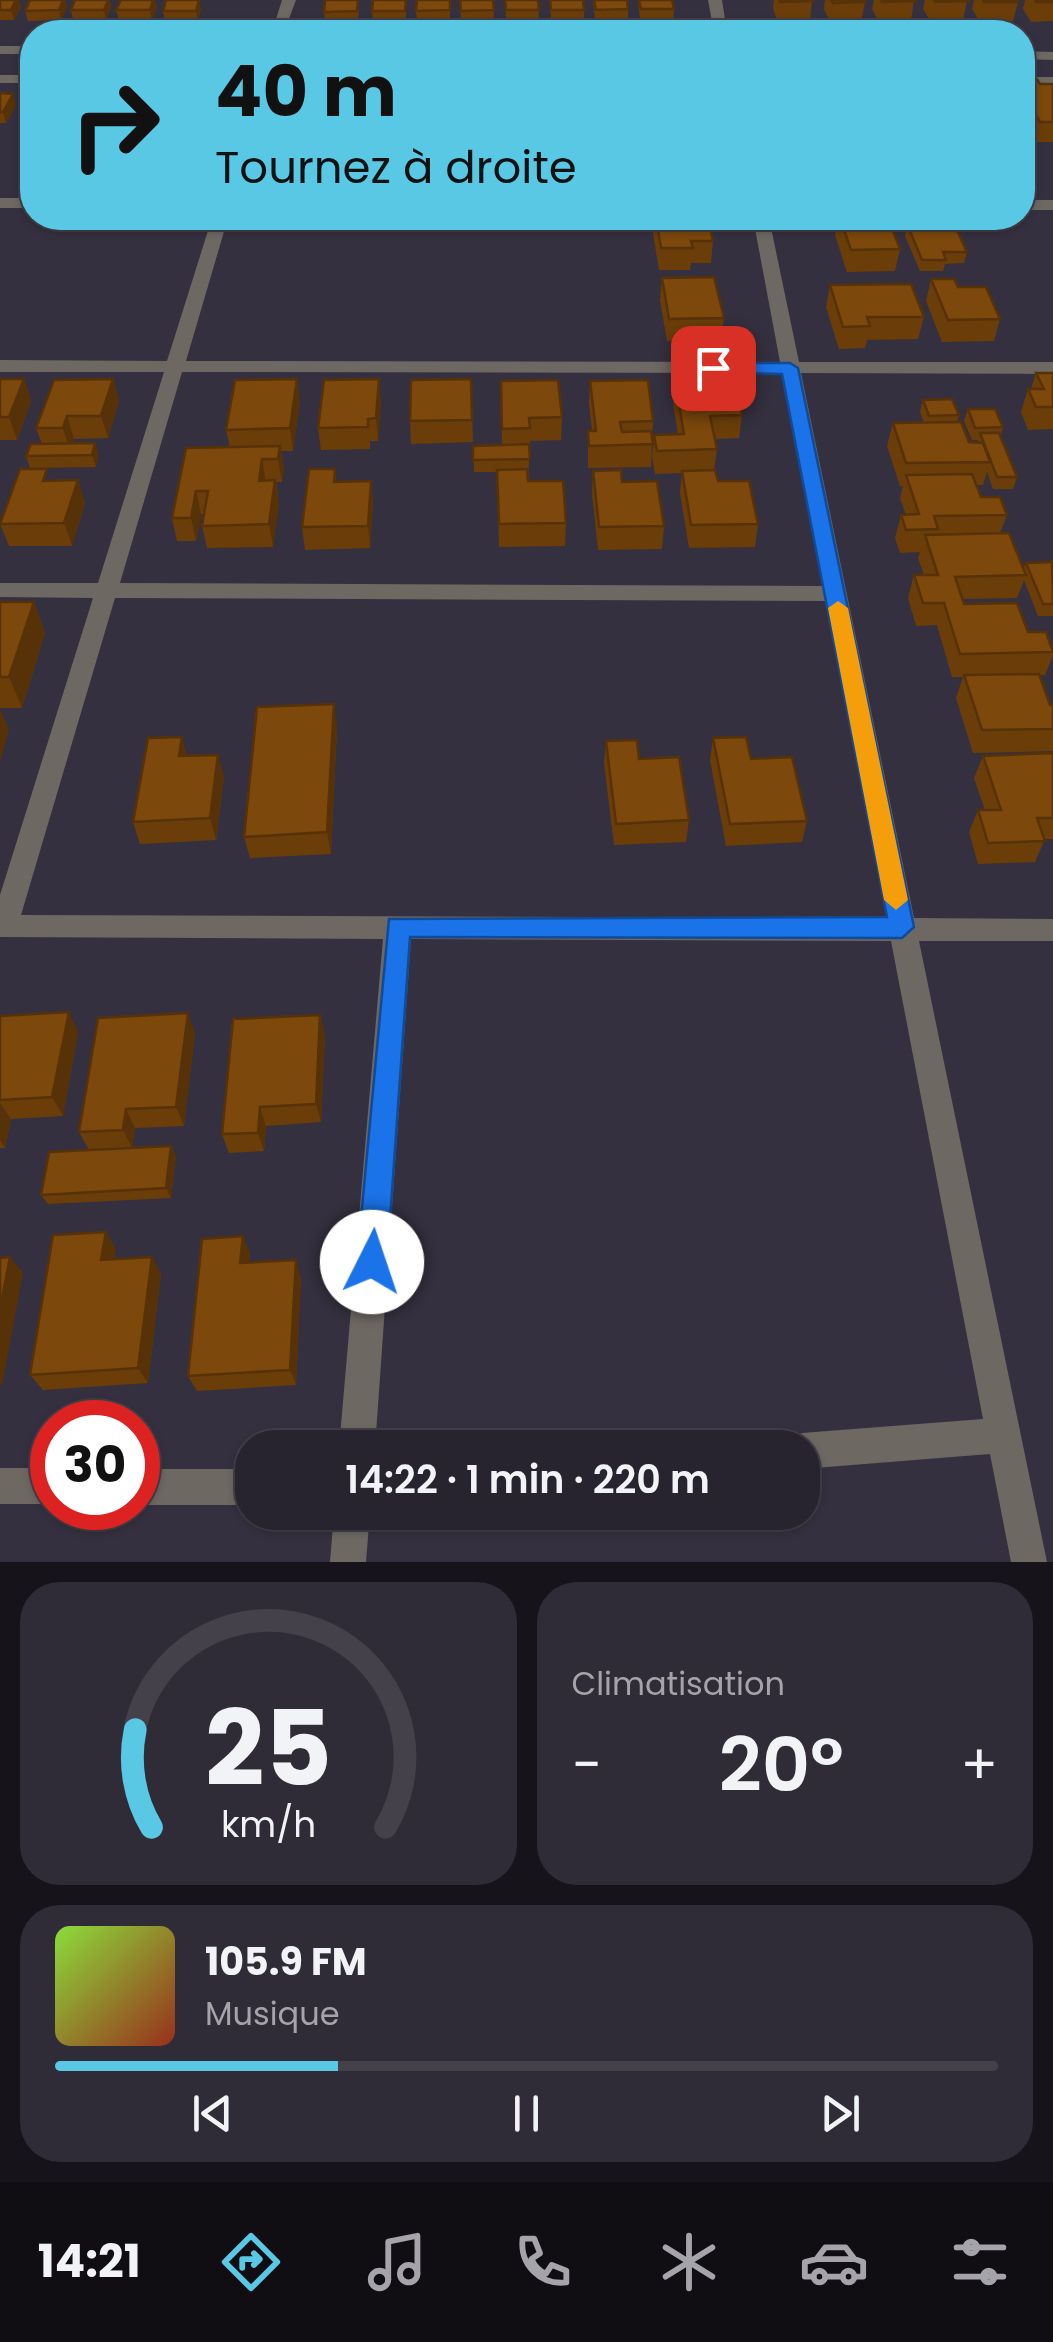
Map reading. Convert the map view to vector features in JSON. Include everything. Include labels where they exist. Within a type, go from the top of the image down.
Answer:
[{"type":"street","points":[[216,230],[2,926],[1053,930]]},
{"type":"street","points":[[762,230],[1029,1562]]},
{"type":"street","points":[[0,366],[1053,368]]},
{"type":"street","points":[[0,590],[835,594]]},
{"type":"street","points":[[359,1430],[398,927]]},
{"type":"street","points":[[820,1451],[1003,1436]]},
{"type":"street","points":[[0,1486],[30,1486]]},
{"type":"street","points":[[160,1486],[235,1487]]},
{"type":"street","points":[[348,1562],[351,1530]]},
{"type":"building","points":[[0,0],[16,0],[11,10],[0,10]]},
{"type":"building","points":[[30,0],[63,0],[59,10],[25,11]]},
{"type":"building","points":[[75,0],[108,0],[104,10],[71,10]]},
{"type":"building","points":[[121,0],[153,0],[150,10],[116,10]]},
{"type":"building","points":[[166,0],[199,0],[196,11],[163,11]]},
{"type":"building","points":[[325,0],[358,0],[357,11],[324,12]]},
{"type":"building","points":[[373,0],[406,0],[405,11],[372,11]]},
{"type":"building","points":[[417,0],[450,0],[450,10],[416,11]]},
{"type":"building","points":[[460,0],[493,0],[494,10],[461,11]]},
{"type":"building","points":[[505,0],[538,0],[539,10],[506,10]]},
{"type":"building","points":[[550,0],[583,0],[584,10],[551,10]]},
{"type":"building","points":[[594,0],[627,0],[628,9],[596,10]]},
{"type":"building","points":[[639,0],[672,0],[674,9],[641,9]]},
{"type":"building","points":[[831,0],[864,0],[865,2],[833,3]]},
{"type":"building","points":[[1017,0],[1018,2],[984,2]]},
{"type":"building","points":[[1035,78],[1040,84],[1053,84],[1053,122],[1040,122],[1035,113]]},
{"type":"building","points":[[0,93],[13,94],[3,112],[0,112]]},
{"type":"building","points":[[658,230],[711,230],[713,241],[691,241],[693,248],[661,248]]},
{"type":"building","points":[[844,230],[893,230],[900,249],[851,250]]},
{"type":"building","points":[[910,230],[957,230],[967,252],[943,252],[946,260],[922,260]]},
{"type":"building","points":[[714,277],[724,318],[669,319],[662,278]]},
{"type":"building","points":[[931,279],[954,279],[958,287],[986,287],[1000,319],[948,320]]},
{"type":"building","points":[[911,284],[924,317],[867,317],[870,326],[843,327],[830,285]]},
{"type":"building","points":[[1036,373],[1053,373],[1053,407],[1036,407],[1028,389],[1044,389]]},
{"type":"building","points":[[0,379],[24,379],[9,417],[0,417]]},
{"type":"building","points":[[113,379],[101,416],[67,416],[63,428],[36,428],[54,380]]},
{"type":"building","points":[[297,379],[290,428],[226,430],[235,380]]},
{"type":"building","points":[[379,379],[376,418],[368,419],[368,427],[318,428],[324,380]]},
{"type":"building","points":[[471,379],[472,420],[410,421],[411,380]]},
{"type":"building","points":[[558,380],[562,417],[529,418],[530,428],[502,429],[501,381]]},
{"type":"building","points":[[648,380],[653,421],[620,422],[622,432],[651,431],[653,444],[589,446],[588,431],[596,431],[590,381]]},
{"type":"building","points":[[735,380],[742,415],[710,416],[717,449],[657,451],[654,435],[684,434],[675,381]]},
{"type":"building","points":[[952,399],[959,415],[929,416],[923,400]]},
{"type":"building","points":[[968,409],[995,409],[1003,427],[975,428]]},
{"type":"building","points":[[961,422],[969,442],[983,443],[990,462],[906,463],[893,423]]},
{"type":"building","points":[[980,433],[999,433],[1017,477],[997,477]]},
{"type":"building","points":[[95,443],[92,455],[26,456],[31,444]]},
{"type":"building","points":[[529,444],[530,459],[473,460],[473,446]]},
{"type":"building","points":[[280,446],[278,459],[262,459],[259,481],[275,480],[269,524],[202,526],[208,491],[196,491],[191,518],[172,518],[186,448]]},
{"type":"building","points":[[20,469],[47,469],[43,481],[78,480],[64,523],[0,524]]},
{"type":"building","points":[[309,469],[335,469],[334,482],[371,481],[368,526],[302,527]]},
{"type":"building","points":[[527,469],[528,481],[563,481],[566,523],[499,524],[497,470]]},
{"type":"building","points":[[621,470],[622,482],[657,481],[664,526],[599,527],[593,471]]},
{"type":"building","points":[[715,470],[718,481],[749,481],[758,524],[691,525],[682,471]]},
{"type":"building","points":[[972,474],[981,497],[1000,497],[1007,515],[934,516],[938,529],[906,530],[901,515],[919,514],[906,475]]},
{"type":"building","points":[[1009,533],[1026,575],[955,577],[964,604],[1017,603],[1028,632],[1046,632],[1053,652],[960,654],[944,603],[923,603],[914,575],[938,575],[925,535]]},
{"type":"building","points":[[1052,562],[1053,604],[1043,604],[1026,563]]},
{"type":"building","points":[[0,602],[34,602],[9,677],[0,677]]},
{"type":"building","points":[[1039,674],[1053,705],[1053,729],[982,730],[964,675]]},
{"type":"building","points":[[334,704],[327,832],[244,837],[257,707]]},
{"type":"building","points":[[182,737],[179,756],[218,755],[210,818],[133,822],[148,738]]},
{"type":"building","points":[[746,737],[751,759],[792,757],[807,821],[730,824],[713,738]]},
{"type":"building","points":[[637,740],[639,759],[679,757],[689,820],[616,824],[606,741]]},
{"type":"building","points":[[1053,753],[1053,818],[1037,818],[1045,841],[988,843],[978,810],[1001,810],[983,756]]},
{"type":"building","points":[[69,1012],[52,1097],[0,1100],[0,1016]]},
{"type":"building","points":[[188,1013],[176,1107],[126,1109],[123,1130],[79,1132],[98,1018]]},
{"type":"building","points":[[320,1015],[316,1104],[260,1107],[258,1133],[222,1134],[233,1019]]},
{"type":"building","points":[[171,1146],[166,1188],[41,1195],[49,1152]]},
{"type":"building","points":[[106,1232],[101,1260],[152,1257],[138,1368],[30,1375],[53,1235]]},
{"type":"building","points":[[243,1236],[240,1263],[296,1260],[290,1370],[188,1376],[202,1239]]},
{"type":"building","points":[[10,1257],[0,1309],[0,1258]]},
{"type":"slow traffic","points":[[838,608],[896,900]]},
{"type":"route","points":[[372,1262],[398,927],[902,927],[790,368],[713,368]]}]
